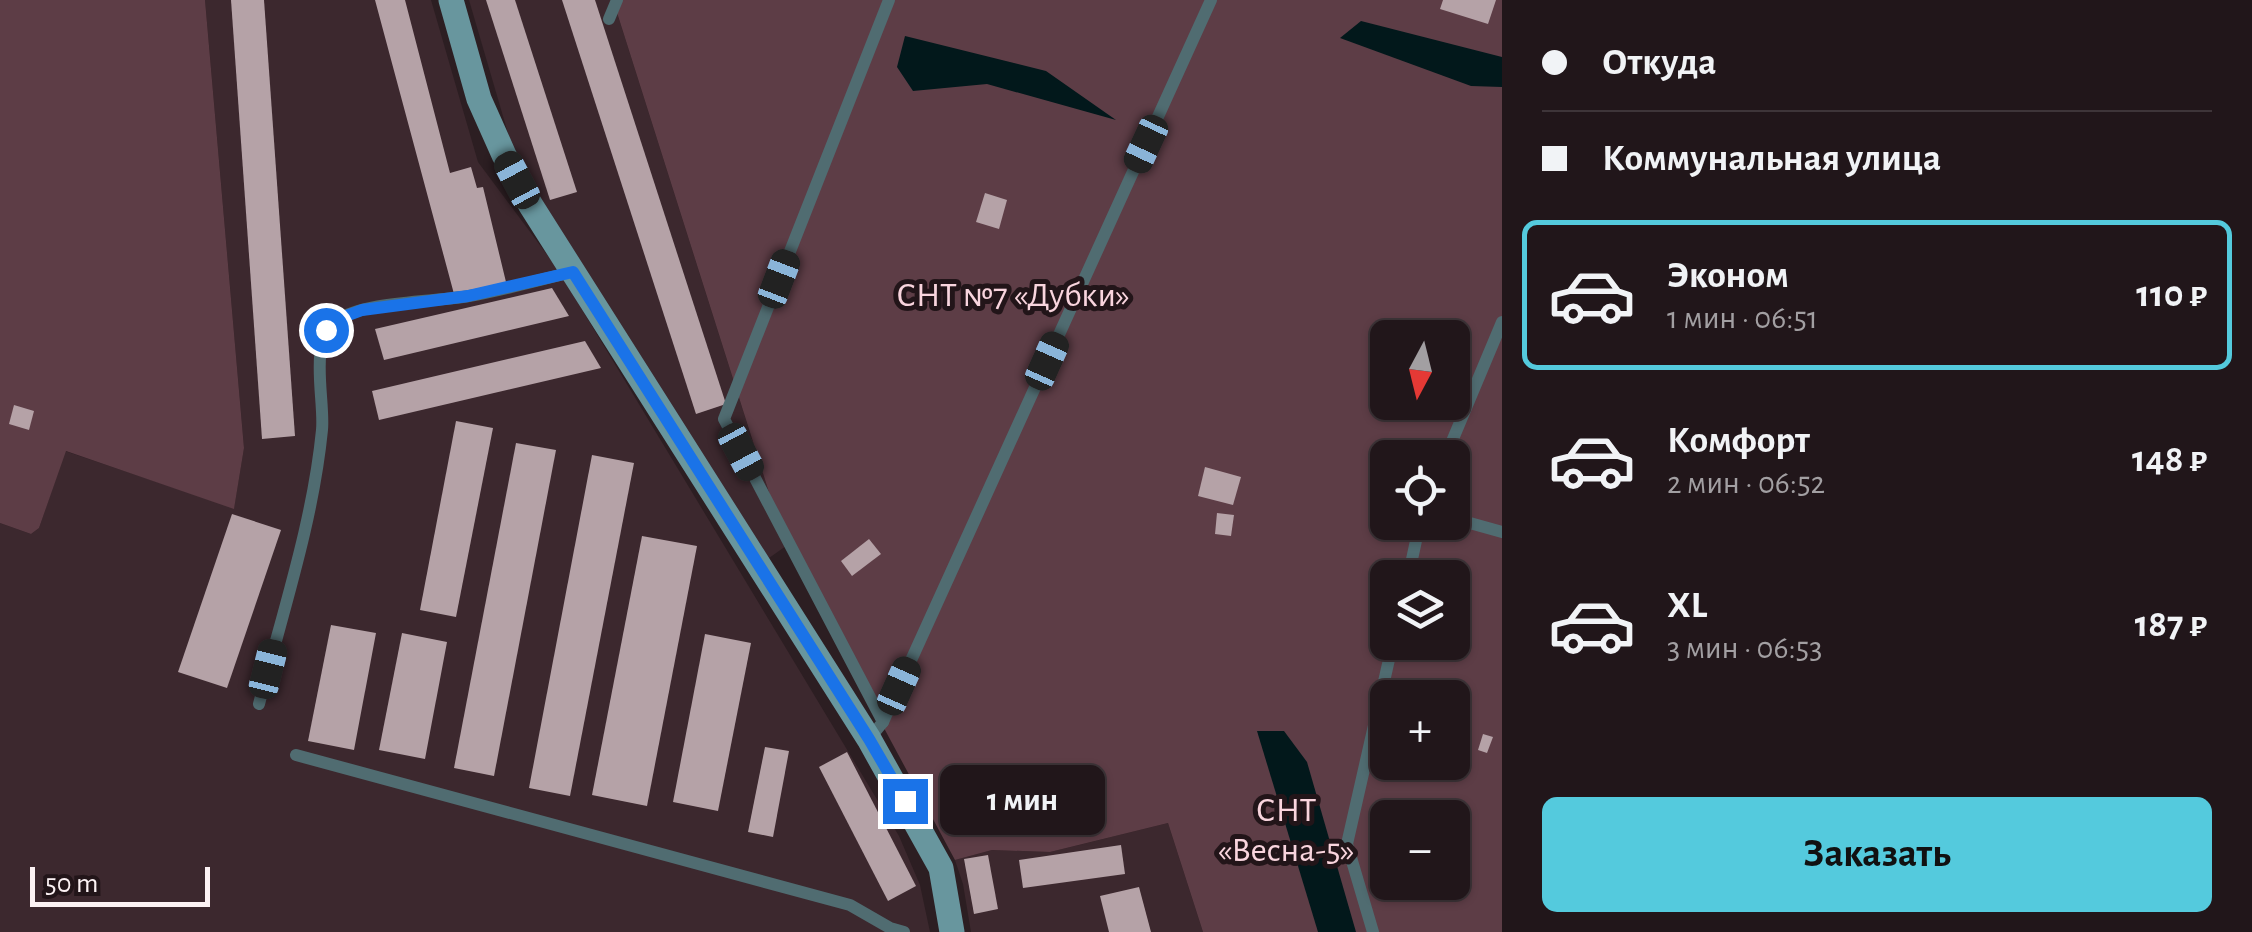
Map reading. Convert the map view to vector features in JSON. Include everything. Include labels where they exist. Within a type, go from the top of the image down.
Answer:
[{"type":"street","points":[[451,0],[479,100],[530,204],[876,731],[941,868],[952,932]]},
{"type":"lane","points":[[609,19],[617,0]]},
{"type":"lane","points":[[876,731],[724,419],[889,0]]},
{"type":"lane","points":[[876,731],[1211,0]]},
{"type":"lane","points":[[259,704],[304,532],[319,454],[321,348],[326,330],[338,319],[362,310],[468,296],[573,272]]},
{"type":"lane","points":[[1453,440],[1502,322]]},
{"type":"lane","points":[[1470,523],[1502,532]]},
{"type":"lane","points":[[1373,932],[1347,844],[1389,660]]},
{"type":"lane","points":[[296,756],[850,905],[904,932]]},
{"type":"shaded area","points":[[205,0],[431,0],[478,162],[557,268],[899,836],[920,885],[930,932],[0,932],[0,523],[31,534],[39,528],[65,451],[234,508],[244,448]]},
{"type":"shaded area","points":[[469,0],[613,0],[786,546],[762,563],[517,164]]},
{"type":"shaded area","points":[[1168,823],[1203,932],[971,932],[955,860],[992,850],[1050,852]]},
{"type":"green space","points":[[0,0],[205,0],[244,448],[234,509],[66,451],[39,528],[31,534],[0,523]]},
{"type":"green space","name":"СНТ №7 «Дубки»","points":[[613,0],[1502,0],[1502,932],[1203,932],[1168,823],[1050,852],[992,850],[955,860],[786,546]]},
{"type":"water","points":[[1361,21],[1502,57],[1502,87],[1471,86],[1340,38]]},
{"type":"water","points":[[905,36],[1046,71],[1116,120],[987,84],[913,91],[897,67]]},
{"type":"water","points":[[1257,731],[1284,731],[1307,762],[1356,932],[1318,932]]},
{"type":"building","points":[[231,0],[264,0],[295,436],[262,439]]},
{"type":"building","points":[[375,0],[405,0],[450,173],[471,167],[477,188],[483,187],[506,282],[454,294]]},
{"type":"building","points":[[486,0],[515,0],[577,192],[550,200]]},
{"type":"building","points":[[562,0],[595,0],[726,404],[696,414]]},
{"type":"building","points":[[1443,0],[1496,0],[1488,24],[1440,9]]},
{"type":"building","points":[[985,193],[1007,200],[999,229],[976,222]]},
{"type":"building","points":[[552,288],[569,316],[384,360],[375,329]]},
{"type":"building","points":[[585,341],[601,368],[379,420],[372,391]]},
{"type":"building","points":[[14,405],[34,411],[29,430],[9,424]]},
{"type":"building","points":[[456,421],[493,428],[456,617],[420,610]]},
{"type":"building","points":[[516,443],[556,450],[494,776],[454,768]]},
{"type":"building","points":[[592,455],[634,463],[570,796],[529,788]]},
{"type":"building","points":[[1205,467],[1241,477],[1233,505],[1198,496]]},
{"type":"building","points":[[1217,513],[1234,515],[1231,536],[1215,534]]},
{"type":"building","points":[[232,514],[281,530],[227,688],[178,672]]},
{"type":"building","points":[[642,536],[697,546],[647,806],[592,795]]},
{"type":"building","points":[[869,539],[881,554],[852,576],[841,561]]},
{"type":"building","points":[[331,625],[376,633],[354,750],[308,741]]},
{"type":"building","points":[[402,633],[447,642],[425,759],[379,750]]},
{"type":"building","points":[[705,634],[751,643],[718,811],[673,802]]},
{"type":"building","points":[[1483,734],[1493,737],[1487,753],[1478,750]]},
{"type":"building","points":[[765,747],[789,751],[773,837],[748,832]]},
{"type":"building","points":[[847,752],[916,886],[888,901],[819,767]]},
{"type":"building","points":[[1121,845],[1125,874],[1023,888],[1019,860]]},
{"type":"building","points":[[988,855],[998,909],[974,914],[964,859]]},
{"type":"building","points":[[1139,887],[1151,932],[1109,932],[1100,896]]},
{"type":"route","points":[[326,330],[338,319],[362,310],[468,296],[573,272],[905,801]]},
{"type":"park label","name":"СНТ «Весна-5»","points":[[1286,830]]}]
